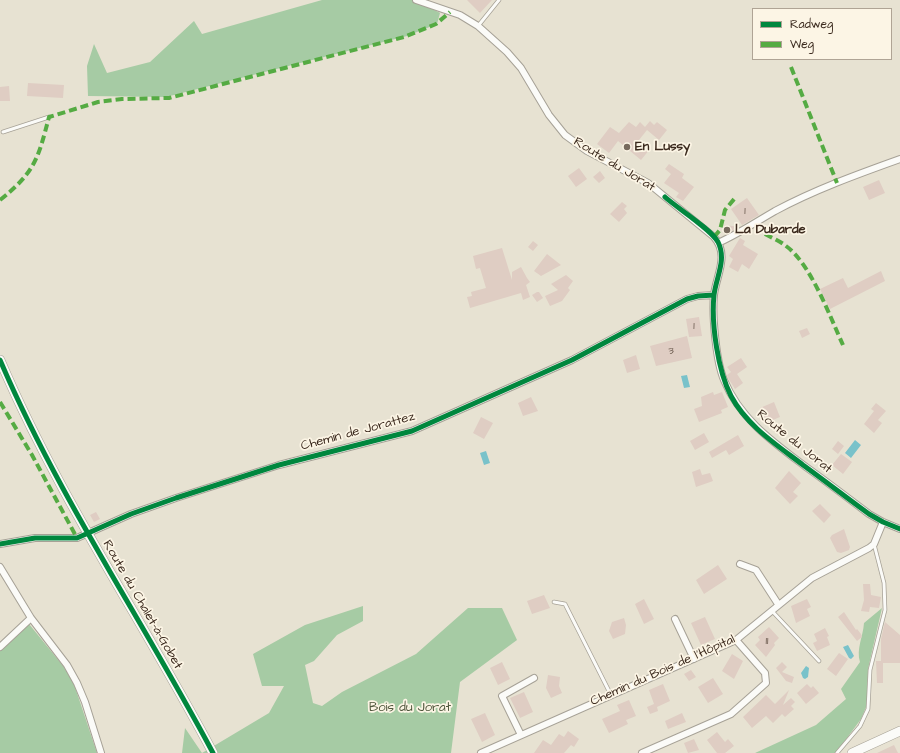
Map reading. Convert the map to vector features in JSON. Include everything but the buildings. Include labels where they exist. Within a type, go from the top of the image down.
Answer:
[{"type":"main road","name":"Route du Chalet-à-Gobet","points":[[0,360],[35,437],[88,534],[213,753]]},
{"type":"main road","points":[[852,753],[900,731]]},
{"type":"street","name":"Route du Jorat","points":[[416,0],[460,15],[478,26],[507,52],[521,68],[549,115],[565,135],[587,151],[648,183],[710,233],[718,243],[721,264],[714,295],[714,316],[720,368],[727,387],[740,409],[752,424],[776,445],[869,514],[900,529]]},
{"type":"street","points":[[718,243],[735,235],[776,211],[863,172],[900,159]]},
{"type":"street","name":"Chemin de Jorattez","points":[[0,544],[35,538],[73,539],[88,534],[147,507],[279,464],[412,431],[572,360],[687,299],[698,296],[714,295]]},
{"type":"street","points":[[874,544],[883,522]]},
{"type":"street","name":"Chemin du Bois de l'Hôpital","points":[[481,753],[736,640],[778,604],[812,578],[864,552],[874,544]]},
{"type":"street","points":[[740,564],[756,570],[778,604]]},
{"type":"street","points":[[0,566],[31,618],[67,665],[77,682],[101,753]]},
{"type":"street","points":[[0,646],[31,618]]},
{"type":"street","points":[[675,619],[694,659]]},
{"type":"street","points":[[642,753],[730,714],[766,683],[765,673],[736,640]]},
{"type":"street","points":[[521,735],[502,696],[534,678]]},
{"type":"lane","points":[[478,26],[500,0]]},
{"type":"lane","points":[[3,132],[49,117]]},
{"type":"lane","points":[[837,753],[860,726],[868,709],[870,670],[885,610],[884,583],[874,544]]},
{"type":"lane","points":[[554,602],[565,604],[611,695]]},
{"type":"lane","points":[[771,610],[819,661]]},
{"type":"green space","points":[[322,0],[415,0],[440,13],[437,24],[407,36],[166,97],[88,96],[87,66],[94,44],[107,73],[150,62],[194,21],[202,34]]},
{"type":"green space","name":"Bois du Jorat","points":[[363,606],[363,621],[337,635],[314,661],[305,665],[313,703],[322,706],[342,692],[416,654],[468,608],[502,608],[517,640],[460,682],[451,753],[202,753],[269,713],[284,686],[262,686],[253,654],[305,625]]},
{"type":"green space","points":[[882,608],[868,669],[867,705],[861,719],[836,753],[755,753],[816,725],[846,699],[841,689],[860,662],[859,648],[864,623]]},
{"type":"green space","points":[[29,624],[64,667],[74,684],[97,753],[0,753],[0,651]]},
{"type":"green space","points":[[185,728],[202,753],[182,753]]},
{"type":"water","points":[[687,375],[690,387],[684,388],[681,376]]},
{"type":"water","points":[[855,440],[861,445],[851,458],[845,453]]},
{"type":"water","points":[[486,451],[490,463],[484,465],[480,453]]},
{"type":"water","points":[[848,645],[854,656],[851,659],[843,647]]},
{"type":"water","points":[[806,666],[809,668],[808,677],[805,679],[801,673]]},
{"type":"marked path","points":[[0,200],[21,181],[34,164],[42,144],[49,117],[98,102],[122,99],[169,98],[404,37],[436,24],[450,12]]},
{"type":"marked path","points":[[791,67],[837,183]]},
{"type":"marked path","points":[[714,237],[720,230],[725,210],[735,198]]},
{"type":"marked path","points":[[765,234],[786,246],[804,265],[826,306],[843,345]]},
{"type":"marked path","points":[[0,402],[32,455],[77,538]]},
{"type":"cycle path","points":[[665,197],[701,225],[718,242],[721,262],[715,288],[713,307],[716,347],[726,386],[745,417],[783,450],[869,514],[900,529]]},
{"type":"cycle path","points":[[0,544],[35,538],[77,538],[131,514],[279,465],[412,431],[572,360],[687,299],[698,296],[714,295]]},
{"type":"cycle path","points":[[0,360],[48,461],[213,753]]},
{"type":"place","name":"En Lussy","points":[[627,147]]},
{"type":"place","name":"La Dubarde","points":[[727,230]]}]
